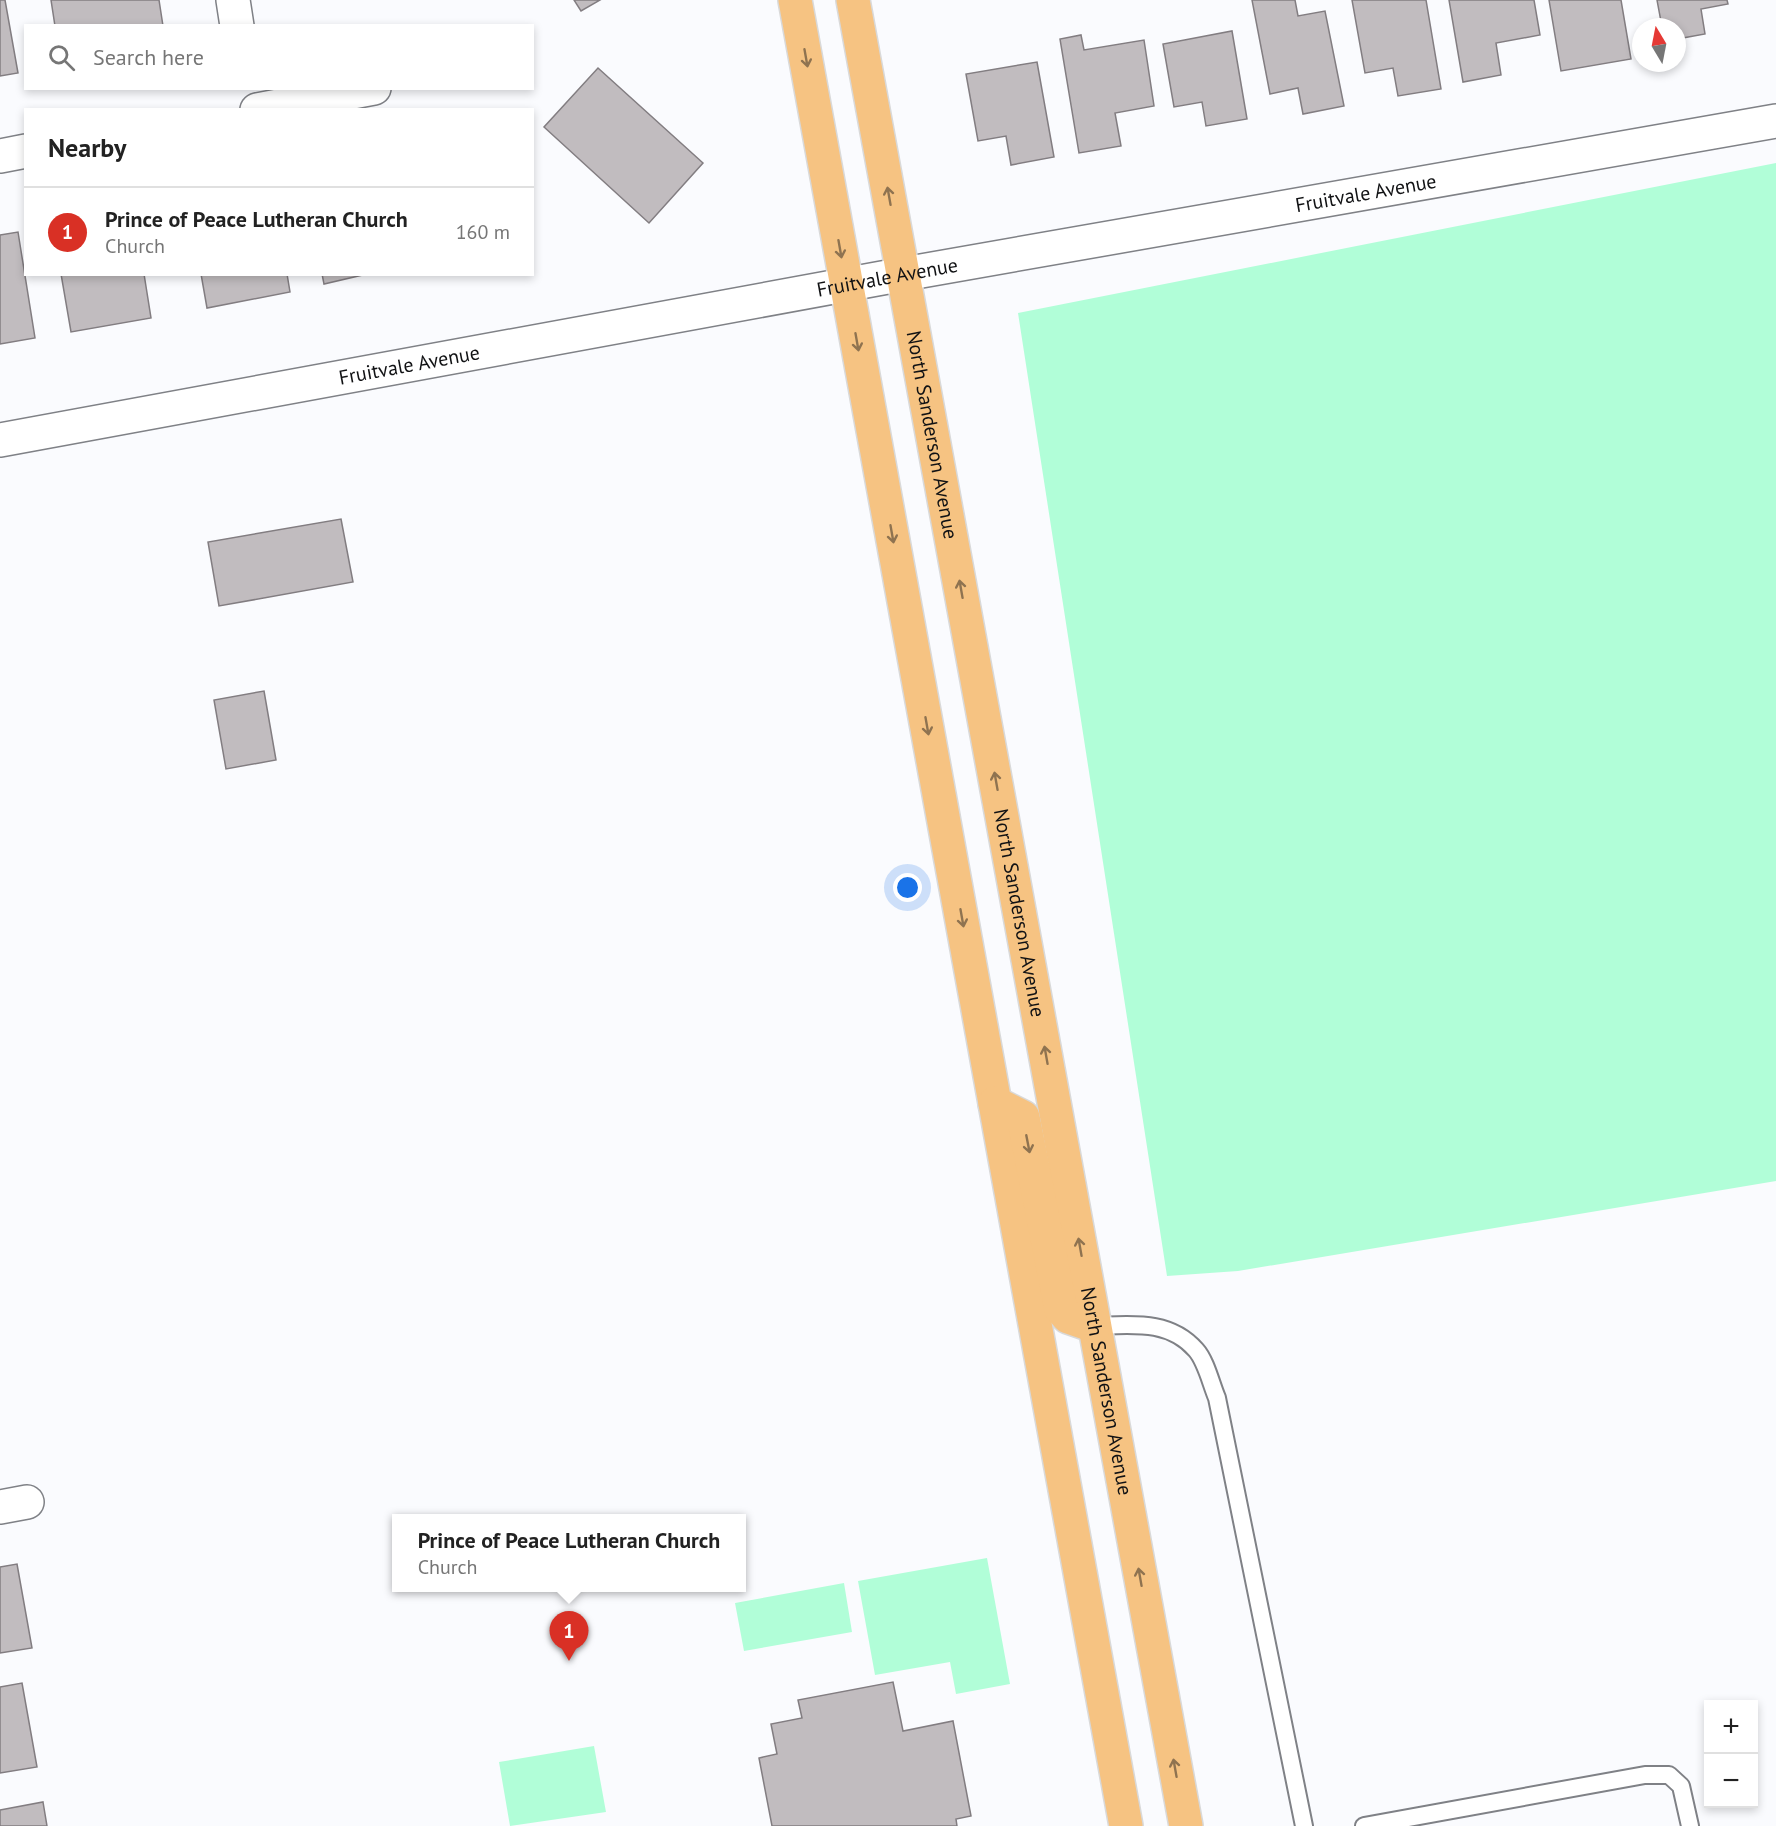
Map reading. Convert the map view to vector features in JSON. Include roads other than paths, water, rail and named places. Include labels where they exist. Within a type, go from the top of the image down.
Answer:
[{"type":"highway","points":[[795,0],[1126,1826]]},
{"type":"highway","name":"North Sanderson Avenue","points":[[853,0],[1185,1826]]},
{"type":"highway","points":[[995,1103],[1023,1117],[1061,1309],[1068,1317],[1095,1326]]},
{"type":"street","points":[[233,0],[237,24]]},
{"type":"street","points":[[248,90],[252,108]]},
{"type":"street","points":[[268,108],[363,90]]},
{"type":"street","name":"Fruitvale Avenue","points":[[0,440],[904,274],[1776,121]]},
{"type":"street","points":[[0,156],[24,151]]},
{"type":"lane","points":[[1095,1326],[1150,1324],[1174,1332],[1197,1351],[1217,1398],[1304,1826]]},
{"type":"lane","points":[[1364,1826],[1437,1819],[1645,1775],[1669,1775],[1681,1786],[1690,1826]]},
{"type":"place","name":"Prince of Peace Lutheran Church","points":[[569,1661]]}]
